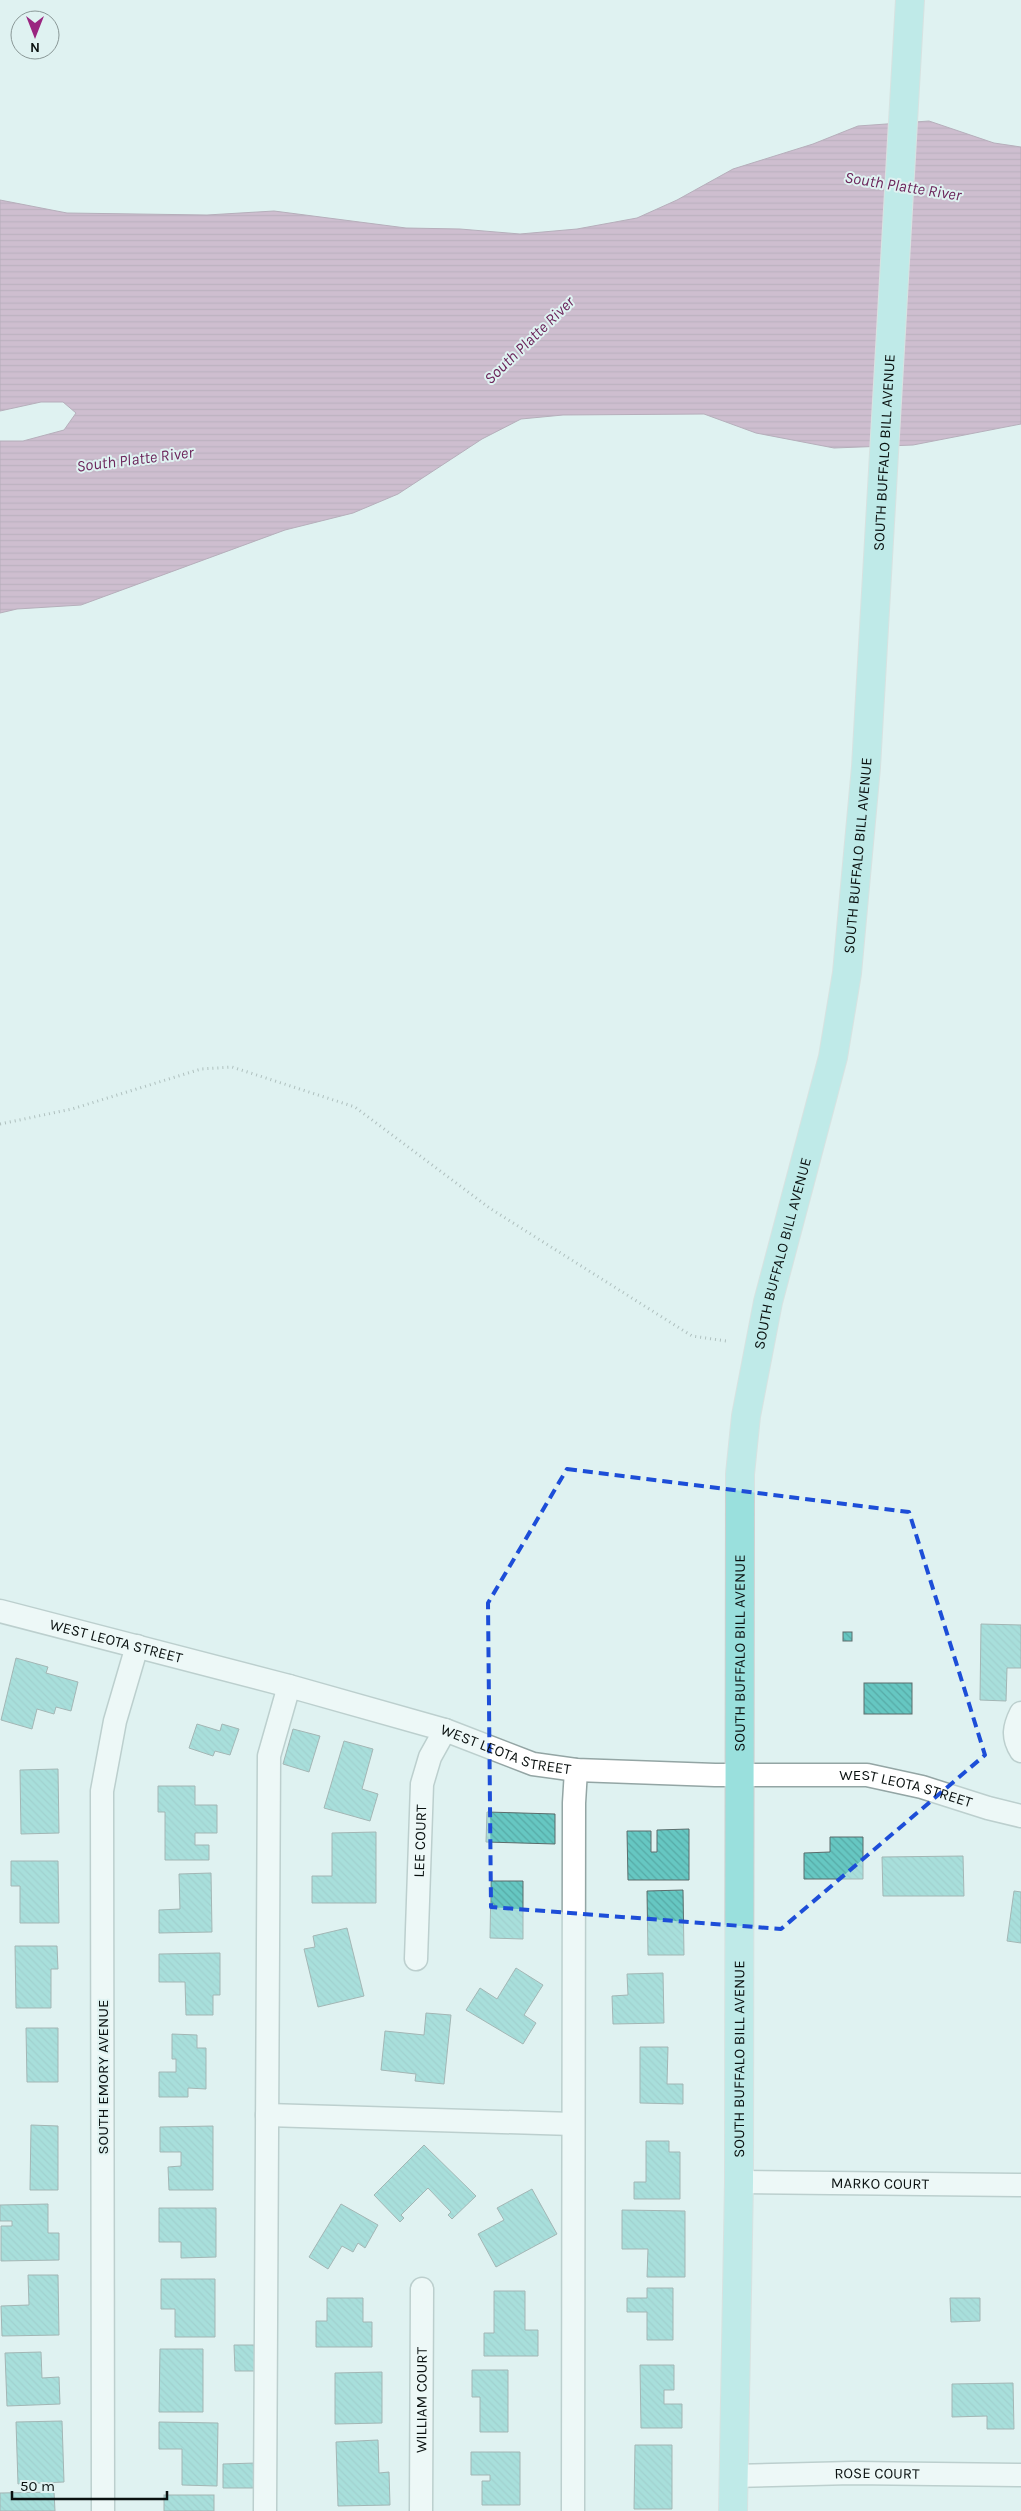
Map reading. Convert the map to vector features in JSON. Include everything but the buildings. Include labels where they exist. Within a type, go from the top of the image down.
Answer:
[{"type":"main road","name":"SOUTH BUFFALO BILL AVENUE","points":[[733,2511],[738,2182],[740,1474],[746,1416],[768,1302],[833,1057],[847,973],[866,767],[909,1]]},
{"type":"street","name":"WEST LEOTA STREET","points":[[0,1611],[289,1686],[444,1730],[533,1764],[576,1770],[867,1775],[922,1787],[988,1808],[1021,1816]]},
{"type":"street","name":"SOUTH EMORY AVENUE","points":[[103,2511],[102,1791],[115,1721],[137,1646]]},
{"type":"street","points":[[264,2511],[268,1756],[289,1686]]},
{"type":"street","points":[[1021,1713],[1014,1726],[1016,1743],[1021,1751]]},
{"type":"street","name":"LEE COURT","points":[[416,1959],[422,1784],[430,1758],[444,1730]]},
{"type":"street","points":[[573,2511],[573,2124],[576,1770]]},
{"type":"street","points":[[267,2115],[573,2124]]},
{"type":"street","name":"MARKO COURT","points":[[738,2182],[1021,2185]]},
{"type":"street","name":"WILLIAM COURT","points":[[421,2511],[422,2289]]},
{"type":"street","name":"ROSE COURT","points":[[733,2476],[852,2473],[1021,2475]]},
{"type":"path","points":[[0,1124],[72,1109],[200,1069],[232,1067],[355,1107],[491,1209],[692,1336],[726,1341]]},
{"type":"highlighted area","points":[[567,1469],[909,1512],[985,1755],[781,1929],[491,1907],[488,1603]]},
{"type":"water","name":"South Platte River","points":[[929,121],[994,143],[1021,147],[1021,424],[913,445],[834,448],[756,433],[704,414],[563,415],[521,419],[482,439],[398,494],[353,513],[285,530],[81,605],[17,609],[0,613],[0,441],[23,441],[64,430],[76,413],[63,402],[41,402],[0,411],[0,200],[67,213],[207,215],[274,211],[406,228],[460,229],[520,234],[577,229],[637,218],[677,200],[733,169],[813,144],[858,126]]}]
